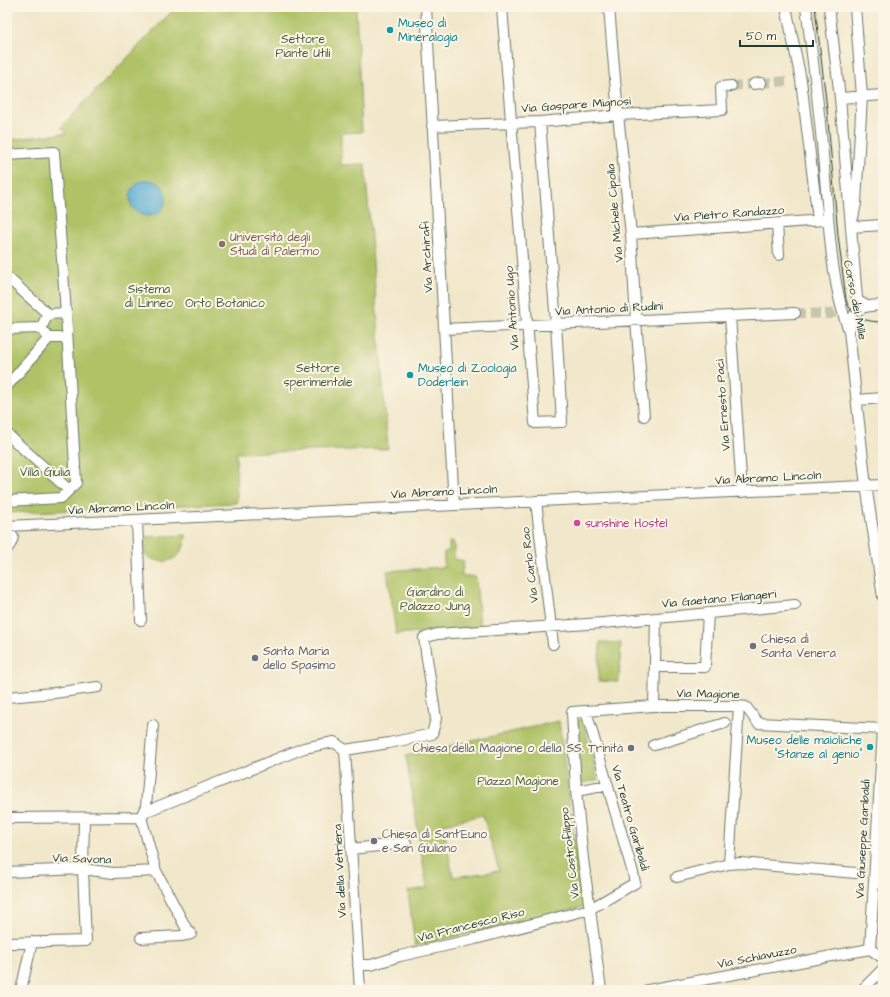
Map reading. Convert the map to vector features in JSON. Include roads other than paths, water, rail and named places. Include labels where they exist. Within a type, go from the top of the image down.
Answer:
[{"type":"street","name":"Via Archirafi","points":[[426,7],[454,505]]},
{"type":"street","name":"Via Antonio Ugo","points":[[502,7],[535,424],[562,422],[540,122]]},
{"type":"street","name":"Via Michele Cipolla","points":[[608,7],[631,234],[636,321],[644,416]]},
{"type":"street","name":"Corso dei Mille","points":[[786,7],[800,80],[823,220],[838,293],[849,331],[866,486],[883,597]]},
{"type":"street","name":"Corso dei Mille","points":[[806,7],[818,100],[823,220]]},
{"type":"street","name":"Corso dei Mille","points":[[829,7],[840,98],[857,298],[862,304],[867,306]]},
{"type":"street","name":"Corso dei Mille","points":[[851,227],[856,203],[862,96],[855,7]]},
{"type":"street","points":[[790,81],[800,80]]},
{"type":"street","name":"Via Gaspare Mignosi","points":[[432,126],[540,122],[618,115],[722,110],[721,87],[731,86]]},
{"type":"street","points":[[840,98],[883,95]]},
{"type":"street","points":[[7,155],[54,152],[66,313],[76,483],[61,498],[7,501]]},
{"type":"street","name":"Via Pietro Randazzo","points":[[631,234],[823,220]]},
{"type":"street","points":[[777,224],[780,255]]},
{"type":"street","points":[[851,227],[883,225]]},
{"type":"street","points":[[7,277],[48,314],[66,313]]},
{"type":"street","points":[[849,331],[851,322],[856,312],[860,308],[867,306],[883,306]]},
{"type":"street","name":"Via Antonio di Rudinì","points":[[444,329],[794,313]]},
{"type":"street","points":[[41,328],[48,314]]},
{"type":"street","name":"Via Ernesto Paci","points":[[730,316],[742,492]]},
{"type":"street","points":[[7,329],[41,328]]},
{"type":"street","points":[[41,328],[49,338]]},
{"type":"street","points":[[7,386],[49,338],[67,338]]},
{"type":"street","points":[[857,400],[883,398]]},
{"type":"street","points":[[7,434],[69,490]]},
{"type":"street","name":"Via Abramo Lincoln","points":[[7,526],[883,486]]},
{"type":"street","name":"Via Carlo Rao","points":[[536,501],[553,644]]},
{"type":"street","points":[[137,520],[141,620]]},
{"type":"street","points":[[7,537],[13,537],[11,544],[7,549]]},
{"type":"street","name":"Via Gaetano Filangeri","points":[[651,619],[795,605]]},
{"type":"street","points":[[656,667],[705,666],[708,613]]},
{"type":"street","points":[[7,818],[141,817],[147,811],[304,748],[334,742],[345,750],[432,734],[436,719],[424,638],[437,634],[651,619],[656,667],[654,706]]},
{"type":"street","points":[[7,697],[98,687]]},
{"type":"street","name":"Via Magione","points":[[572,712],[654,706],[740,706],[746,707],[758,723],[883,729]]},
{"type":"street","points":[[728,864],[740,706]]},
{"type":"street","name":"Via Teatro Garibaldi","points":[[586,711],[635,884],[590,909]]},
{"type":"street","name":"Via Castrofilippo","points":[[572,712],[576,791],[583,859],[601,990]]},
{"type":"street","points":[[654,745],[725,723]]},
{"type":"street","points":[[141,938],[192,934],[186,928],[156,871],[141,817],[146,806],[153,725]]},
{"type":"street","name":"Via Giuseppe Garibaldi","points":[[870,949],[870,873],[883,729]]},
{"type":"street","name":"Via della Vetriera","points":[[345,750],[360,990]]},
{"type":"street","points":[[576,791],[608,785]]},
{"type":"street","points":[[7,943],[86,941],[83,870],[84,818]]},
{"type":"street","points":[[351,849],[406,843]]},
{"type":"street","points":[[677,877],[728,864],[740,863],[856,872]]},
{"type":"street","name":"Via Savona","points":[[7,872],[83,870],[113,873],[156,871]]},
{"type":"street","name":"Via Francesco Riso","points":[[358,965],[371,965],[400,956],[475,939],[590,909]]},
{"type":"street","points":[[21,990],[32,942]]},
{"type":"street","points":[[870,949],[883,958]]},
{"type":"street","name":"Via Schiavuzzo","points":[[648,990],[870,949]]},
{"type":"street","points":[[862,990],[883,969]]},
{"type":"water","points":[[148,180],[161,185],[166,198],[161,211],[148,216],[135,211],[130,198],[135,185]]},
{"type":"tunnel","points":[[761,83],[790,81]]},
{"type":"tunnel","points":[[731,86],[754,84]]},
{"type":"tunnel","points":[[795,313],[830,314],[842,310]]},
{"type":"tunnel","points":[[856,873],[867,873]]},
{"type":"tram line","points":[[815,7],[827,109],[838,235],[846,300],[852,311],[860,318],[883,322]]},
{"type":"place","name":"Museo di Mineralogia","points":[[390,30]]},
{"type":"place","name":"Università degli Studi di Palermo","points":[[222,244]]},
{"type":"place","name":"Museo di Zoologia Doderlein","points":[[410,375]]},
{"type":"place","name":"sunshine Hostel","points":[[577,523]]},
{"type":"place","name":"Chiesa di Santa Venera","points":[[753,646]]},
{"type":"place","name":"Santa Maria dello Spasimo","points":[[255,658]]},
{"type":"place","name":"Museo delle maioliche \"Stanze al genio\"","points":[[870,747]]},
{"type":"place","name":"Chiesa della Magione o della SS. Trinità","points":[[631,748]]},
{"type":"place","name":"Chiesa di Sant'Euno e San Giuliano","points":[[374,841]]},
{"type":"park label","name":"Settore Piante Utili","points":[[303,46]]},
{"type":"park label","name":"Sistema di Linneo","points":[[149,296]]},
{"type":"park label","name":"Orto Botanico","points":[[225,303]]},
{"type":"park label","name":"Settore sperimentale","points":[[318,375]]},
{"type":"park label","name":"Villa Giulia","points":[[45,472]]},
{"type":"park label","name":"Giardino di Palazzo Jung","points":[[435,599]]},
{"type":"park label","name":"Piazza Magione","points":[[518,781]]}]
